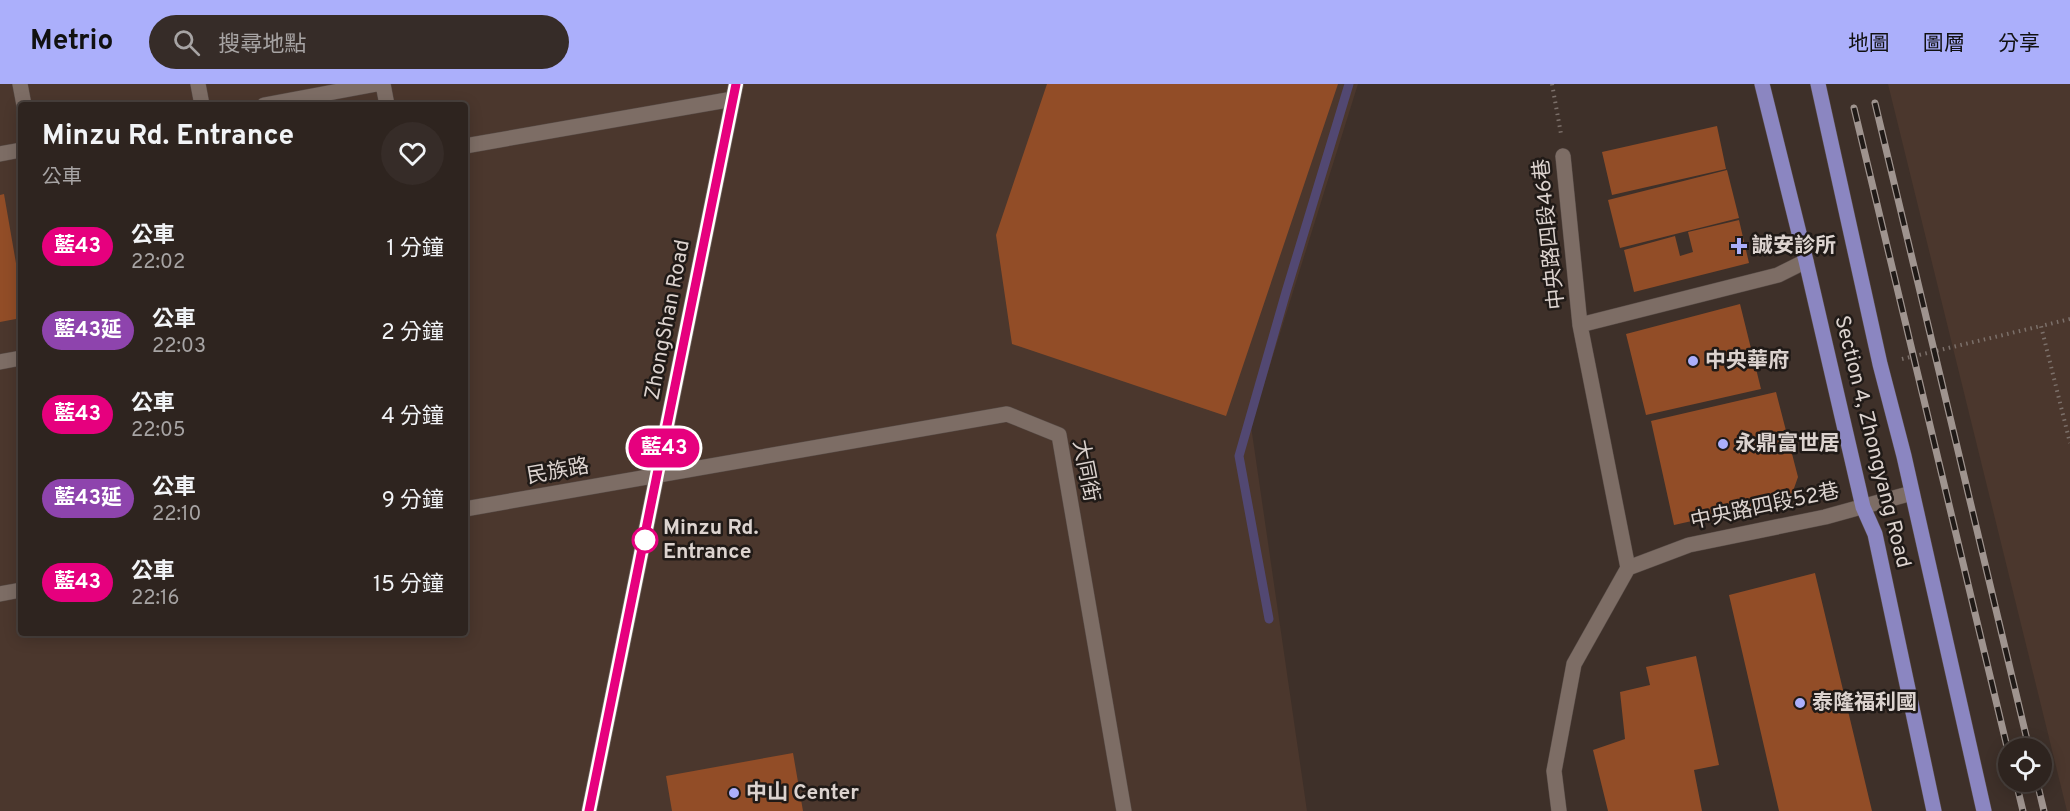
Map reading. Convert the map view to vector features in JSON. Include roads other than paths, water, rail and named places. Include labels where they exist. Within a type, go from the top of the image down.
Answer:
[{"type":"main road","name":"Section 4, Zhongyang Road","points":[[1762,84],[1863,507],[1875,534],[1934,811]]},
{"type":"main road","name":"Section 4, Zhongyang Road","points":[[1818,84],[1880,364],[1912,493],[1984,811]]},
{"type":"street","points":[[20,84],[23,102]]},
{"type":"street","points":[[198,84],[201,102]]},
{"type":"street","points":[[280,102],[377,84]]},
{"type":"street","points":[[383,84],[386,102]]},
{"type":"street","points":[[468,145],[735,91]]},
{"type":"street","name":"ZhongShan Road","points":[[589,811],[735,91]]},
{"type":"street","points":[[0,154],[18,151]]},
{"type":"street","name":"中央路四段46巷","points":[[1563,156],[1580,325],[1778,275],[1806,261]]},
{"type":"street","points":[[1559,811],[1554,771],[1574,664],[1629,568],[1580,325]]},
{"type":"street","points":[[0,362],[18,359]]},
{"type":"street","name":"大同街","points":[[658,476],[1007,414],[1059,435],[1124,811]]},
{"type":"street","name":"民族路","points":[[468,507],[658,476]]},
{"type":"street","name":"中央路四段52巷","points":[[1629,568],[1689,545],[1825,517],[1912,493]]},
{"type":"street","points":[[0,594],[18,591]]},
{"type":"waterway","points":[[1269,619],[1239,456],[1349,84]]},
{"type":"railway","points":[[1875,103],[2027,738]]},
{"type":"railway","points":[[1854,108],[2005,738]]},
{"type":"railway","points":[[2018,792],[2023,811]]},
{"type":"railway","points":[[2039,792],[2044,811]]},
{"type":"place","name":"誠安診所","points":[[1739,246]]},
{"type":"place","name":"中央華府","points":[[1693,361]]},
{"type":"place","name":"永鼎富世居","points":[[1723,444]]},
{"type":"place","name":"Minzu Rd. Entrance","points":[[645,540]]},
{"type":"place","name":"泰隆福利國","points":[[1800,703]]},
{"type":"place","name":"中山 Center","points":[[734,793]]}]
